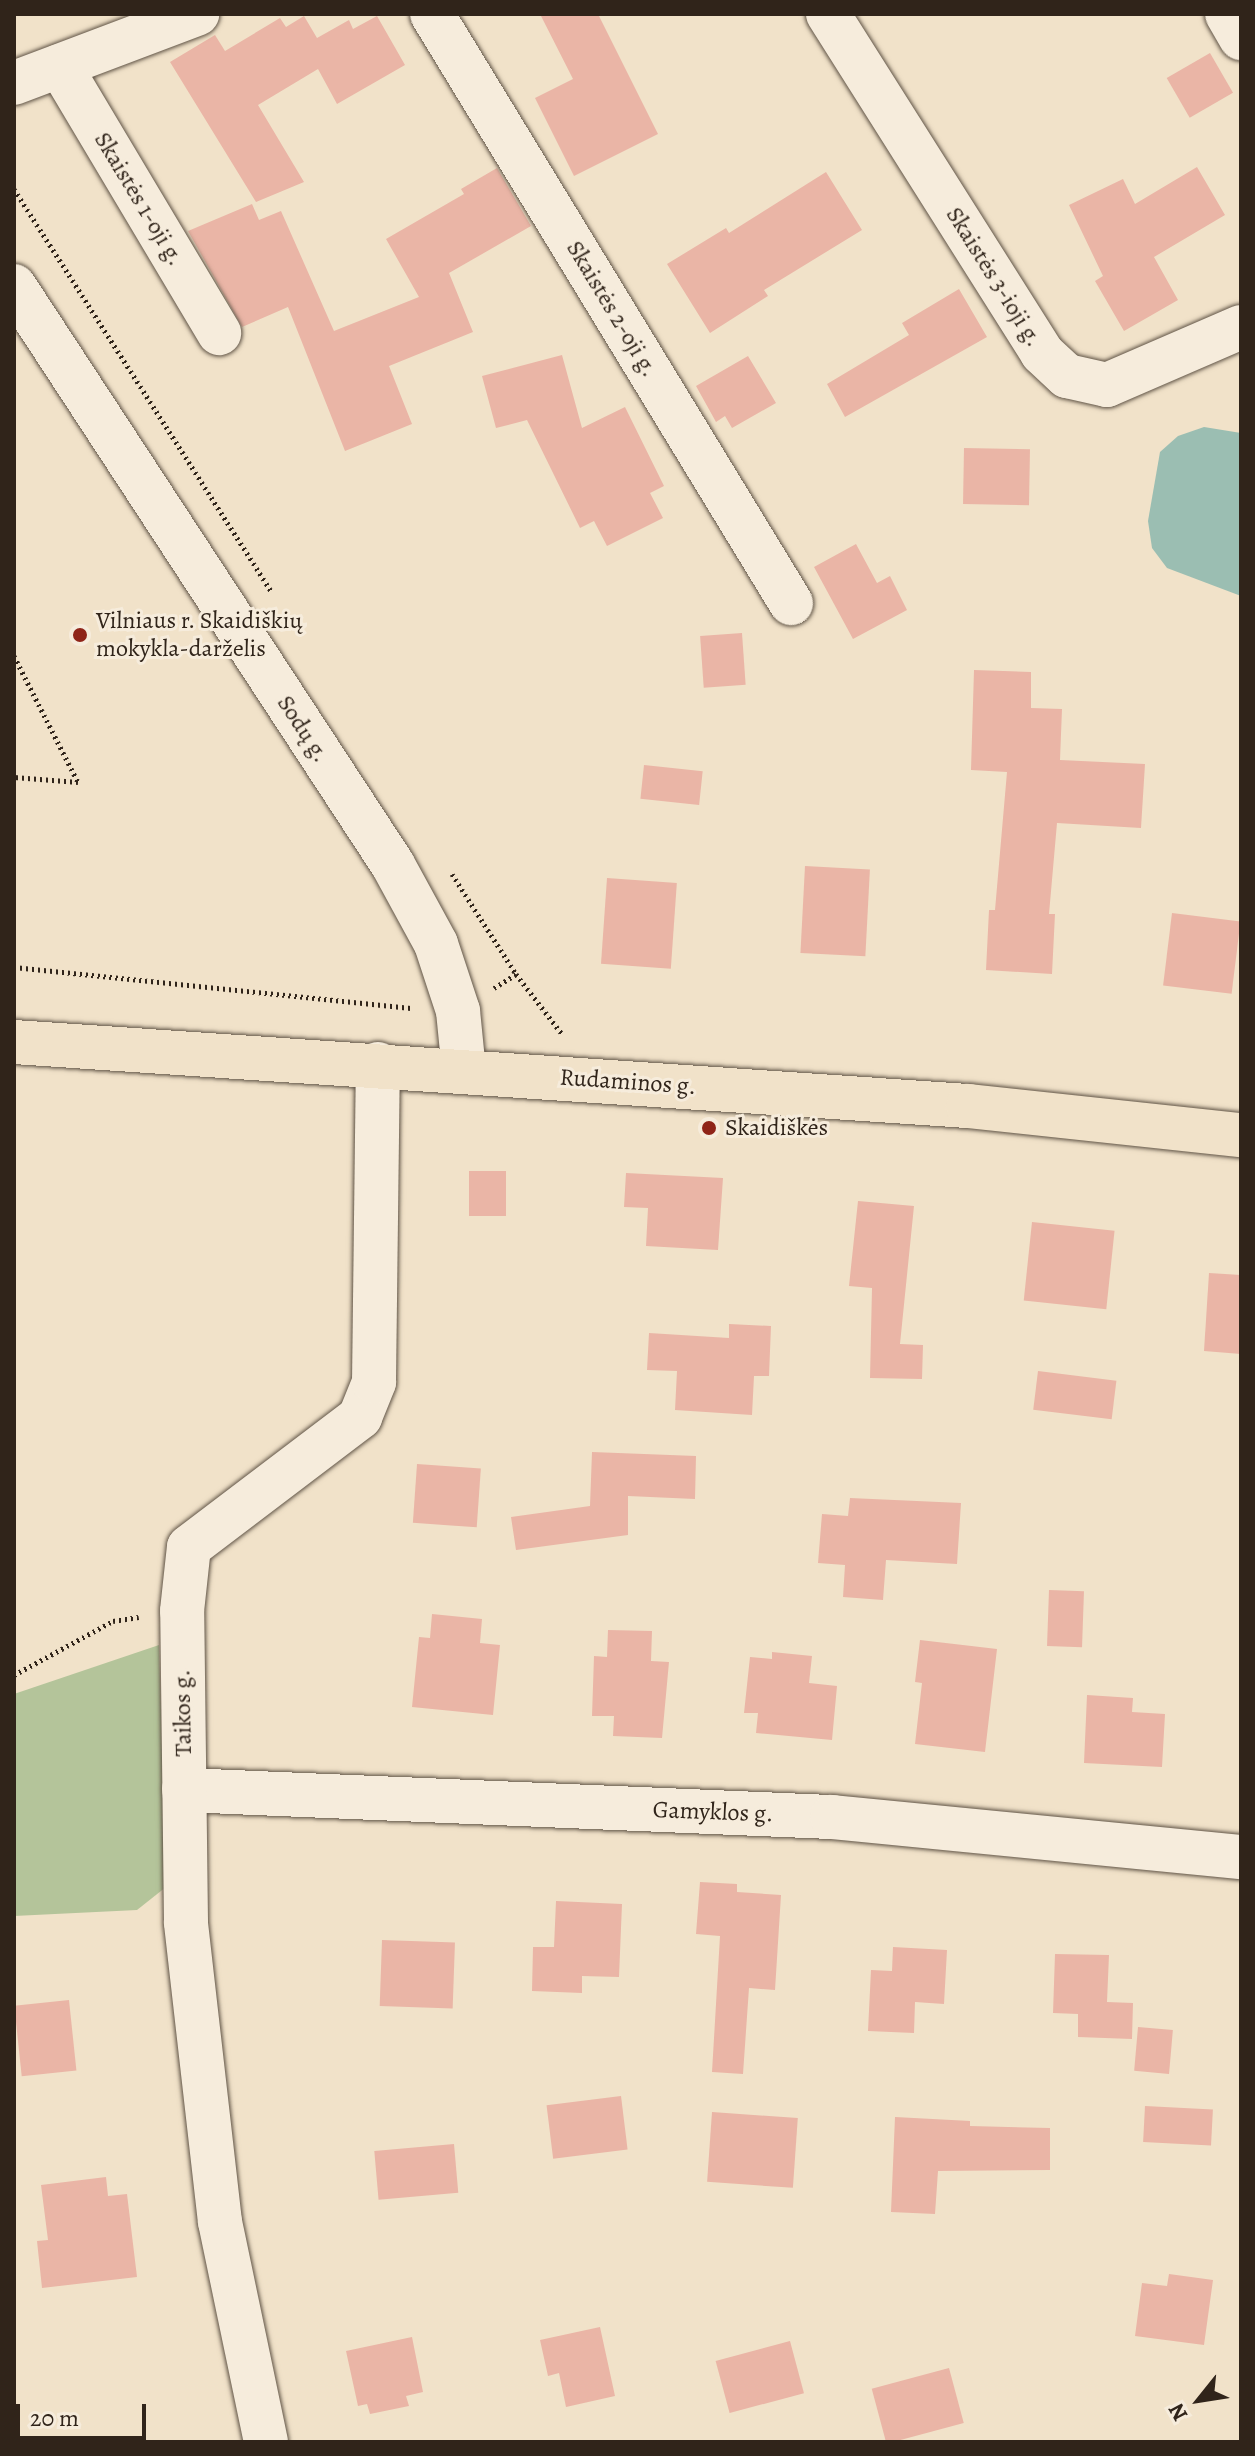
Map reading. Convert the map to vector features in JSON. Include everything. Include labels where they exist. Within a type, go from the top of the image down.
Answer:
[{"type":"main road","name":"Rudaminos g.","points":[[14,1042],[378,1064],[968,1106],[1241,1135]]},
{"type":"street","points":[[14,83],[197,14]]},
{"type":"street","name":"Skaistės 2-oji g.","points":[[432,14],[791,603]]},
{"type":"street","name":"Skaistės 3-ioji g.","points":[[828,14],[1042,353],[1067,376],[1107,385],[1241,327]]},
{"type":"street","points":[[1227,14],[1241,38]]},
{"type":"street","name":"Skaistės 1-oji g.","points":[[60,66],[219,333]]},
{"type":"street","name":"Sodų g.","points":[[14,286],[393,865],[436,944],[458,1011],[464,1071]]},
{"type":"street","name":"Taikos g.","points":[[266,2442],[220,2222],[186,1922],[182,1611],[189,1547],[360,1417],[374,1382],[378,1064]]},
{"type":"street","name":"Gamyklos g.","points":[[184,1790],[832,1817],[1241,1857]]},
{"type":"path","points":[[14,189],[278,602]]},
{"type":"path","points":[[14,656],[78,782],[14,777]]},
{"type":"path","points":[[448,868],[516,974],[596,1079]]},
{"type":"path","points":[[14,967],[350,1004],[458,1011],[516,974]]},
{"type":"path","points":[[14,1675],[113,1621],[182,1611]]},
{"type":"green space","points":[[159,1645],[166,1887],[137,1910],[14,1916],[14,1694]]},
{"type":"water","points":[[1204,427],[1241,433],[1241,596],[1167,568],[1152,548],[1148,521],[1160,452],[1178,436]]},
{"type":"building","points":[[540,14],[598,14],[658,134],[574,176],[535,98],[573,79]]},
{"type":"building","points":[[304,16],[317,38],[349,20],[353,29],[377,16],[405,65],[337,104],[318,69],[258,105],[304,182],[256,202],[170,62],[215,35],[225,51],[280,18],[286,27]]},
{"type":"building","points":[[1210,53],[1233,93],[1190,118],[1167,78]]},
{"type":"building","points":[[1197,167],[1225,215],[1154,257],[1178,300],[1124,331],[1095,281],[1103,276],[1069,205],[1123,179],[1135,204]]},
{"type":"building","points":[[497,168],[531,226],[449,273],[473,332],[389,366],[412,424],[345,451],[288,307],[242,327],[188,231],[252,204],[259,220],[281,211],[334,331],[419,297],[386,239],[464,194],[461,189]]},
{"type":"building","points":[[826,172],[862,230],[764,290],[768,296],[710,333],[667,264],[726,228],[729,233]]},
{"type":"building","points":[[959,289],[987,337],[845,417],[827,384],[909,335],[902,323]]},
{"type":"building","points":[[562,355],[582,428],[625,407],[664,486],[650,493],[663,518],[607,546],[594,521],[580,528],[527,420],[496,428],[482,376]]},
{"type":"building","points":[[748,356],[776,403],[732,428],[725,416],[716,422],[696,386]]},
{"type":"building","points":[[964,448],[1030,449],[1029,505],[963,504]]},
{"type":"building","points":[[856,544],[877,583],[890,576],[907,610],[853,639],[814,567]]},
{"type":"building","points":[[742,633],[746,685],[704,688],[700,636]]},
{"type":"building","points":[[974,670],[1031,672],[1031,708],[1062,709],[1060,760],[1145,764],[1141,828],[1057,823],[1049,914],[1055,914],[1052,974],[986,970],[989,910],[995,910],[1007,772],[971,770]]},
{"type":"building","points":[[644,765],[703,771],[699,805],[640,799]]},
{"type":"building","points":[[805,866],[870,869],[865,956],[800,953]]},
{"type":"building","points":[[607,878],[677,883],[671,969],[601,964]]},
{"type":"building","points":[[1172,913],[1240,921],[1232,994],[1163,985]]},
{"type":"building","points":[[469,1171],[506,1171],[506,1216],[469,1216]]},
{"type":"building","points":[[626,1173],[723,1178],[718,1250],[646,1246],[648,1208],[624,1207]]},
{"type":"building","points":[[858,1201],[914,1206],[900,1344],[923,1345],[922,1379],[870,1378],[872,1288],[849,1286]]},
{"type":"building","points":[[1032,1222],[1115,1231],[1106,1309],[1024,1301]]},
{"type":"building","points":[[1209,1273],[1241,1275],[1241,1354],[1204,1351]]},
{"type":"building","points":[[729,1324],[771,1326],[769,1376],[754,1376],[752,1415],[675,1410],[677,1371],[647,1370],[649,1333],[729,1338]]},
{"type":"building","points":[[1038,1371],[1116,1381],[1112,1419],[1033,1410]]},
{"type":"building","points":[[592,1452],[696,1456],[695,1499],[628,1496],[628,1535],[516,1550],[511,1517],[590,1506]]},
{"type":"building","points":[[417,1464],[481,1468],[477,1527],[413,1523]]},
{"type":"building","points":[[850,1498],[961,1503],[957,1564],[886,1560],[883,1600],[843,1597],[845,1565],[818,1563],[822,1514],[848,1516]]},
{"type":"building","points":[[1049,1590],[1084,1591],[1082,1647],[1047,1646]]},
{"type":"building","points":[[432,1614],[482,1619],[480,1643],[500,1645],[493,1715],[412,1707],[419,1637],[430,1638]]},
{"type":"building","points":[[608,1630],[652,1631],[651,1661],[669,1662],[662,1738],[613,1736],[614,1716],[592,1716],[594,1656],[607,1657]]},
{"type":"building","points":[[920,1640],[997,1649],[985,1752],[915,1744],[922,1683],[915,1682]]},
{"type":"building","points":[[772,1652],[812,1656],[809,1683],[837,1686],[832,1740],[756,1733],[758,1713],[744,1713],[750,1657],[772,1659]]},
{"type":"building","points":[[1087,1695],[1133,1698],[1132,1712],[1165,1714],[1162,1767],[1084,1763]]},
{"type":"building","points":[[700,1882],[737,1884],[737,1892],[781,1895],[775,1990],[749,1988],[743,2074],[712,2072],[720,1936],[696,1934]]},
{"type":"building","points":[[556,1901],[622,1904],[619,1977],[582,1976],[582,1993],[532,1991],[533,1947],[554,1947]]},
{"type":"building","points":[[382,1940],[455,1943],[453,2009],[380,2006]]},
{"type":"building","points":[[893,1947],[947,1950],[944,2004],[915,2002],[914,2033],[868,2031],[871,1970],[892,1971]]},
{"type":"building","points":[[1055,1954],[1109,1955],[1107,2002],[1133,2003],[1132,2039],[1078,2037],[1078,2014],[1053,2013]]},
{"type":"building","points":[[69,2000],[76,2071],[22,2076],[14,2006]]},
{"type":"building","points":[[1138,2027],[1173,2030],[1169,2074],[1134,2071]]},
{"type":"building","points":[[621,2096],[628,2150],[553,2159],[547,2105]]},
{"type":"building","points":[[1145,2106],[1213,2110],[1211,2146],[1143,2142]]},
{"type":"building","points":[[712,2112],[798,2118],[793,2188],[707,2182]]},
{"type":"building","points":[[895,2117],[970,2121],[970,2126],[1050,2128],[1050,2170],[938,2171],[935,2214],[891,2212]]},
{"type":"building","points":[[454,2144],[458,2193],[379,2200],[374,2151]]},
{"type":"building","points":[[106,2177],[108,2196],[127,2194],[137,2277],[42,2288],[37,2241],[48,2240],[41,2185]]},
{"type":"building","points":[[1169,2274],[1213,2280],[1204,2345],[1135,2336],[1142,2283],[1167,2286]]},
{"type":"building","points":[[600,2327],[615,2396],[566,2407],[559,2373],[548,2376],[540,2340]]},
{"type":"building","points":[[412,2337],[423,2392],[406,2396],[409,2406],[370,2414],[367,2404],[358,2406],[346,2351]]},
{"type":"building","points":[[790,2341],[804,2393],[730,2413],[716,2361]]},
{"type":"building","points":[[949,2368],[964,2423],[886,2442],[872,2389]]},
{"type":"place","name":"Vilniaus r. Skaidiškių mokykla-darželis","points":[[80,635]]},
{"type":"place","name":"Skaidiškės","points":[[709,1128]]}]
